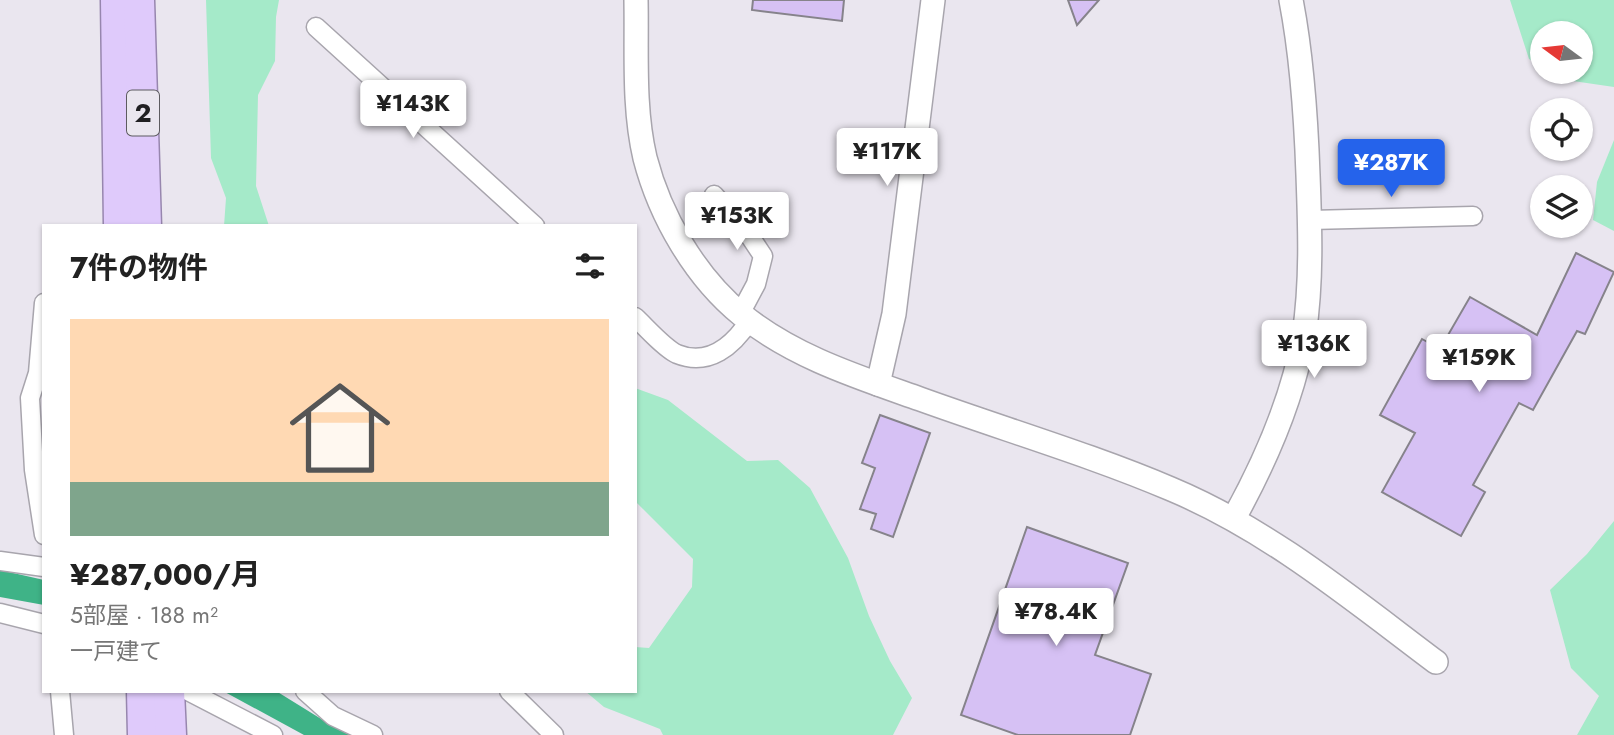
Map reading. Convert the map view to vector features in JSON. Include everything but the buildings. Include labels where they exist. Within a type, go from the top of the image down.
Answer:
[{"type":"highway","name":"2","points":[[116,0],[119,224]]},
{"type":"highway","name":"2","points":[[139,0],[146,224]]},
{"type":"highway","points":[[143,735],[166,693]]},
{"type":"highway","points":[[167,693],[171,735]]},
{"type":"street","points":[[636,0],[637,106],[646,159],[668,219],[702,274],[745,317],[796,351],[878,384],[1171,489],[1234,518],[1311,569],[1436,662]]},
{"type":"street","points":[[878,384],[894,314],[933,0]]},
{"type":"street","points":[[1234,518],[1248,493],[1284,410],[1303,336],[1310,277],[1306,118],[1291,0]]},
{"type":"street","points":[[316,27],[533,224]]},
{"type":"street","points":[[637,319],[675,353],[701,360],[720,353],[741,334],[763,256],[747,232],[714,195]]},
{"type":"street","points":[[1310,220],[1474,216]]},
{"type":"street","points":[[42,326],[38,373],[30,398],[34,471],[42,522]]},
{"type":"street","points":[[0,561],[42,567]]},
{"type":"street","points":[[0,613],[42,624]]},
{"type":"street","points":[[60,693],[64,735]]},
{"type":"street","points":[[169,693],[273,735]]},
{"type":"street","points":[[307,693],[333,716],[373,735]]},
{"type":"street","points":[[511,693],[554,735]]},
{"type":"shaded area","points":[[206,0],[279,0],[275,61],[258,95],[256,186],[268,224],[224,224],[226,198],[211,158]]},
{"type":"shaded area","points":[[1510,0],[1614,0],[1614,87],[1593,84],[1593,21],[1530,21],[1529,59]]},
{"type":"shaded area","points":[[1614,140],[1614,231],[1593,220],[1597,182]]},
{"type":"shaded area","points":[[637,389],[668,400],[747,461],[778,460],[810,488],[848,558],[869,616],[890,661],[912,698],[893,735],[663,735],[660,729],[604,707],[587,693],[637,693],[637,647],[649,648],[692,587],[693,559],[637,503]]},
{"type":"shaded area","points":[[1614,521],[1614,735],[1577,735],[1599,696],[1571,668],[1550,590],[1587,554]]},
{"type":"shaded area","points":[[0,570],[42,580],[42,605],[0,597]]},
{"type":"shaded area","points":[[227,693],[279,693],[339,730],[353,735],[304,735]]}]
